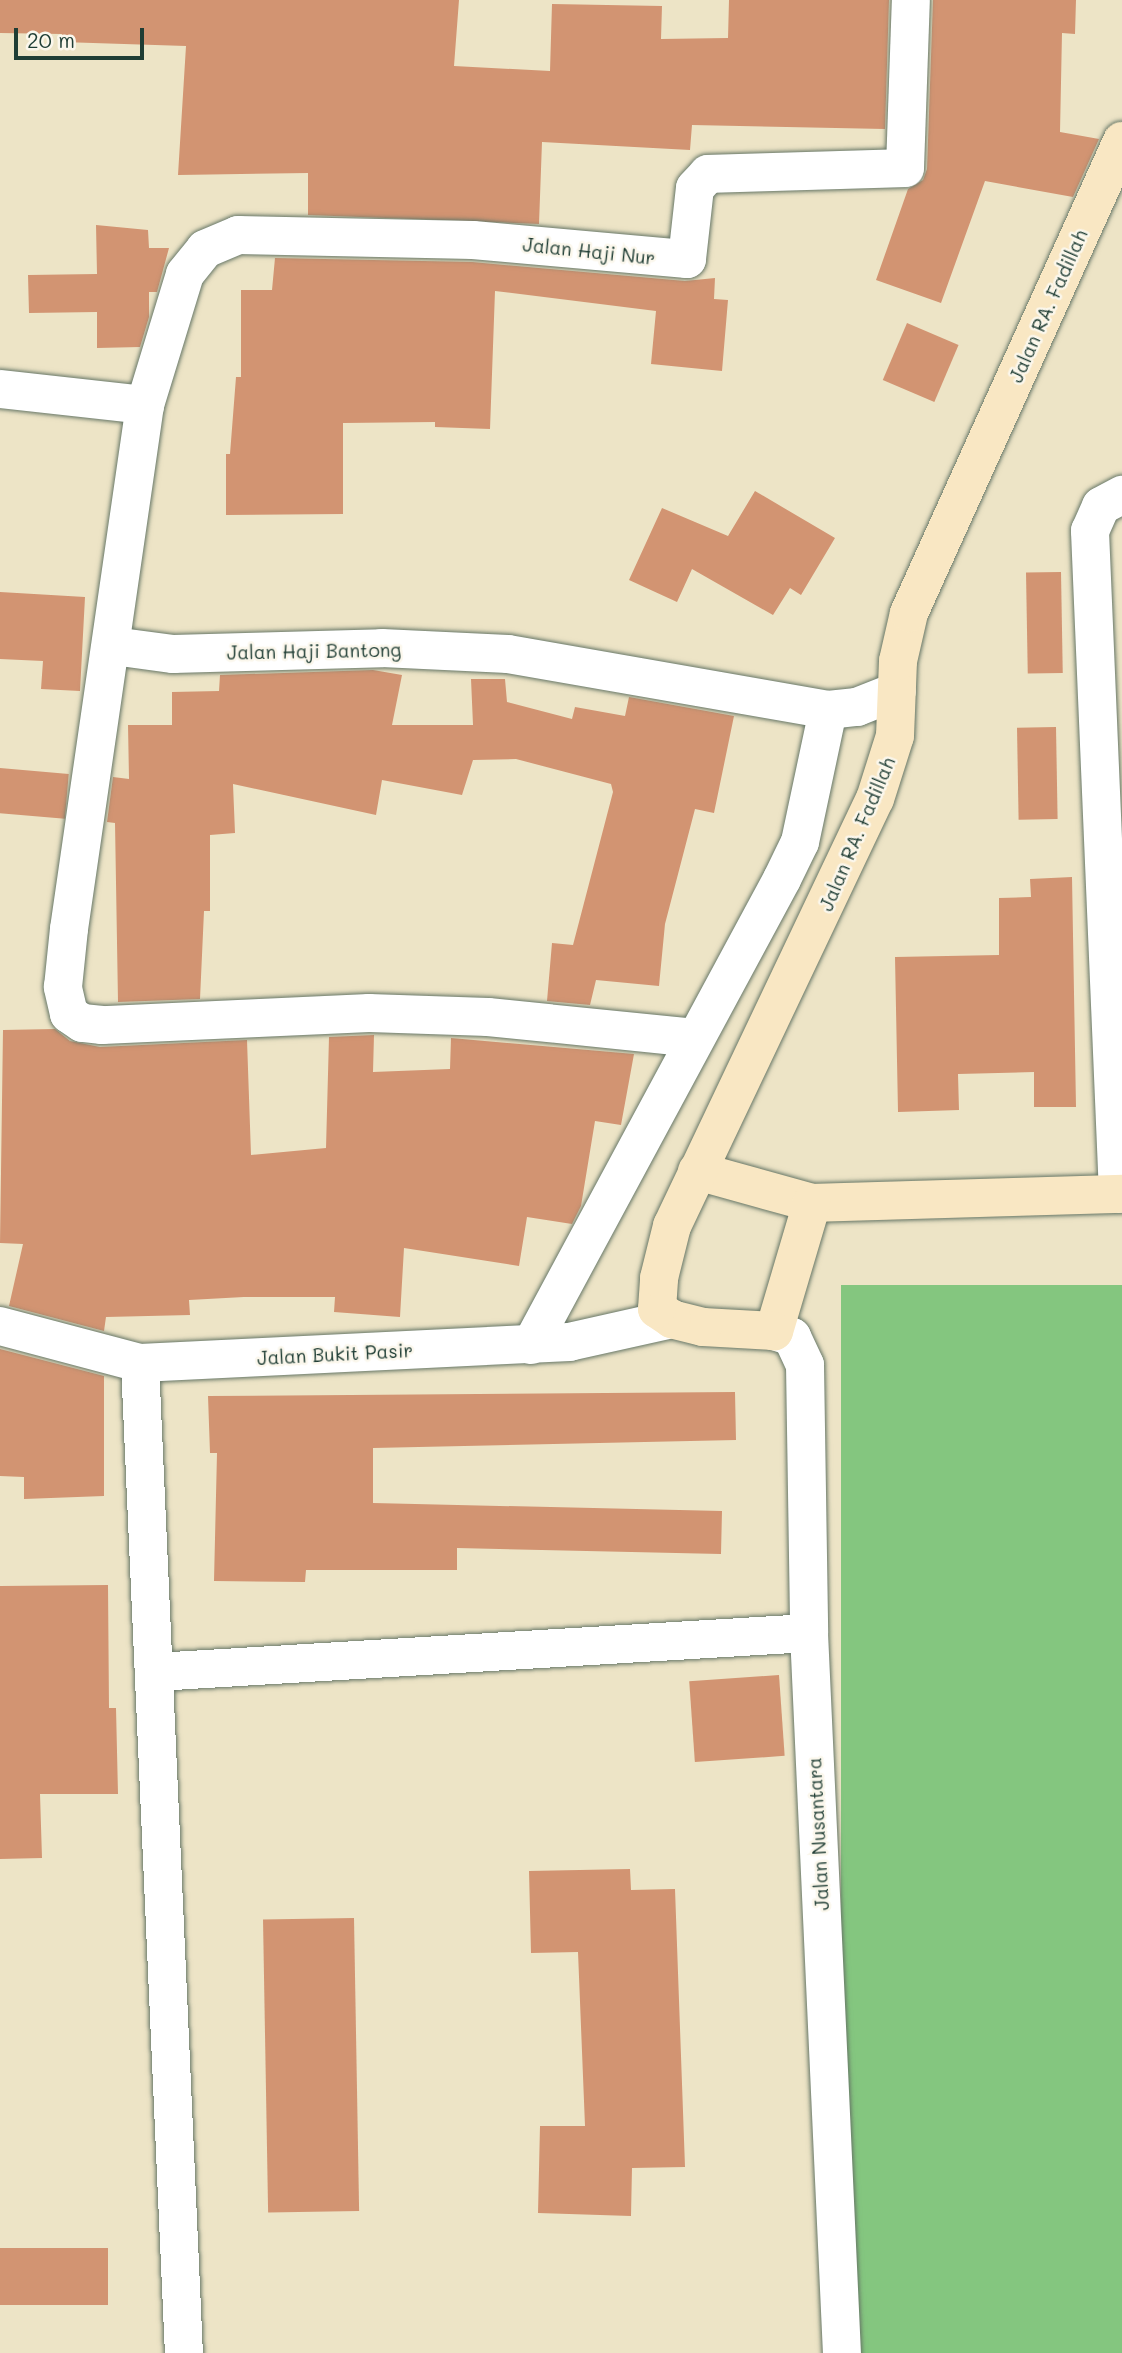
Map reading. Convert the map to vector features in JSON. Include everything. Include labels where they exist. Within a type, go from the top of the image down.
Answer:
[{"type":"main road","name":"Jalan RA. Fadillah","points":[[672,1320],[657,1309],[659,1279],[672,1226],[857,842],[891,755],[900,645],[909,613],[1122,141]]},
{"type":"main road","points":[[697,1171],[812,1203],[1120,1194]]},
{"type":"main road","points":[[672,1320],[729,1330],[774,1331],[812,1203]]},
{"type":"street","name":"Jalan Haji Nur","points":[[145,405],[185,274],[205,249],[229,238],[460,239],[687,260],[695,188],[708,174],[905,168],[911,0]]},
{"type":"street","points":[[0,389],[145,405],[113,646],[88,784],[66,952],[64,998],[75,1019],[102,1025],[369,1013],[488,1017],[695,1038]]},
{"type":"street","points":[[1120,1194],[1090,531],[1101,506],[1122,495]]},
{"type":"street","name":"Jalan Haji Bantong","points":[[113,646],[173,654],[382,648],[508,654],[828,710],[857,707],[897,691]]},
{"type":"street","points":[[531,1345],[800,842],[828,710]]},
{"type":"street","name":"Jalan Bukit Pasir","points":[[0,1326],[140,1363],[569,1342],[672,1320]]},
{"type":"street","name":"Jalan Nusantara","points":[[774,1331],[792,1338],[805,1366],[809,1633],[842,2353]]},
{"type":"street","points":[[140,1363],[156,1672],[184,2353]]},
{"type":"street","points":[[156,1672],[809,1633]]},
{"type":"green space","points":[[841,1285],[1122,1285],[1122,2353],[841,2353]]},
{"type":"building","points":[[0,0],[459,0],[454,66],[550,71],[552,4],[662,6],[661,39],[728,38],[729,0],[889,0],[885,129],[692,125],[690,150],[542,142],[539,224],[308,215],[308,173],[178,175],[186,46],[62,42],[62,34],[0,33]]},
{"type":"building","points":[[933,0],[1076,0],[1075,34],[1062,33],[1060,132],[1099,139],[1073,197],[985,181],[941,303],[876,280],[908,189],[923,180],[927,169]]},
{"type":"building","points":[[96,225],[148,230],[149,248],[169,248],[157,292],[149,292],[149,317],[140,347],[97,348],[97,312],[29,313],[28,275],[97,274]]},
{"type":"building","points":[[275,258],[472,262],[685,281],[715,278],[714,299],[728,300],[722,371],[651,364],[656,311],[495,291],[490,429],[435,427],[435,422],[343,423],[343,514],[226,515],[226,454],[230,454],[236,377],[241,377],[241,290],[272,290]]},
{"type":"building","points":[[907,323],[959,345],[934,402],[883,380]]},
{"type":"building","points":[[755,491],[835,538],[801,595],[790,588],[773,615],[692,569],[677,602],[629,580],[662,508],[728,536]]},
{"type":"building","points":[[1061,572],[1063,673],[1028,674],[1026,573]]},
{"type":"building","points":[[0,592],[85,597],[80,691],[41,689],[43,661],[0,659]]},
{"type":"building","points":[[373,670],[402,675],[392,725],[473,725],[471,679],[505,679],[507,702],[572,719],[575,707],[625,716],[629,697],[734,716],[714,813],[695,809],[665,924],[659,986],[596,980],[590,1005],[547,1001],[552,943],[573,945],[613,792],[611,784],[516,759],[473,760],[462,795],[382,780],[376,815],[233,784],[235,833],[210,835],[210,911],[204,911],[200,999],[118,1002],[115,823],[107,822],[113,777],[129,779],[128,725],[172,725],[172,692],[219,691],[220,675]]},
{"type":"building","points":[[1056,727],[1058,819],[1019,820],[1017,728]]},
{"type":"building","points":[[0,768],[69,774],[65,819],[0,813]]},
{"type":"building","points":[[1072,877],[1076,1107],[1034,1107],[1034,1072],[958,1074],[959,1110],[898,1112],[895,957],[999,955],[999,898],[1031,897],[1030,879]]},
{"type":"building","points":[[55,1029],[70,1041],[100,1047],[247,1040],[251,1155],[326,1148],[329,1037],[374,1035],[373,1072],[450,1069],[451,1038],[634,1054],[621,1125],[595,1121],[581,1206],[572,1224],[527,1217],[519,1266],[404,1248],[400,1317],[334,1312],[335,1297],[244,1297],[189,1300],[190,1315],[106,1317],[104,1331],[9,1306],[23,1244],[0,1243],[3,1030]]},
{"type":"building","points":[[0,1349],[104,1376],[104,1496],[24,1499],[24,1477],[0,1476]]},
{"type":"building","points":[[735,1392],[736,1440],[373,1448],[373,1503],[722,1511],[721,1554],[457,1548],[457,1570],[306,1570],[305,1582],[214,1581],[217,1453],[210,1453],[208,1396]]},
{"type":"building","points":[[108,1585],[109,1708],[116,1708],[118,1794],[40,1794],[42,1858],[0,1859],[0,1586]]},
{"type":"building","points":[[779,1675],[785,1756],[695,1762],[689,1681]]},
{"type":"building","points":[[630,1869],[631,1890],[675,1889],[685,2167],[632,2168],[631,2216],[538,2213],[540,2126],[585,2126],[578,1952],[531,1953],[529,1871]]},
{"type":"building","points":[[354,1918],[359,2211],[268,2213],[263,1920]]},
{"type":"building","points":[[0,2248],[108,2248],[108,2305],[0,2305]]}]
